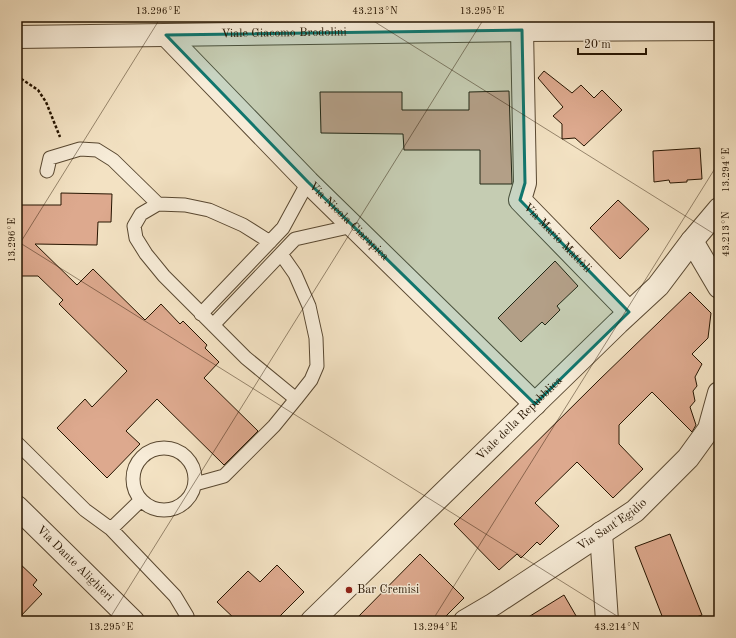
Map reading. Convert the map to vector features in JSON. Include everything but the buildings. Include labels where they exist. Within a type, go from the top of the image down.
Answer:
[{"type":"street","name":"Viale Giacomo Brodolini","points":[[17,37],[522,30],[719,29]]},
{"type":"street","name":"Via Mario Mattòli","points":[[522,30],[525,183],[520,200],[629,312]]},
{"type":"street","name":"Via Nicola Ciarapica","points":[[166,35],[308,182],[535,404]]},
{"type":"street","name":"Viale della Repubblica","points":[[312,621],[629,312],[658,286],[692,241],[719,209]]},
{"type":"street","points":[[692,241],[719,287]]},
{"type":"street","name":"Via Sant'Egidio","points":[[465,621],[494,604],[635,511],[714,433],[719,393]]},
{"type":"street","name":"Via Dante Alighieri","points":[[17,507],[133,621]]},
{"type":"street","points":[[601,533],[607,621]]},
{"type":"lane","points":[[47,171],[50,158],[80,149],[97,150],[113,160],[158,204]]},
{"type":"lane","points":[[202,314],[283,228],[308,182]]},
{"type":"lane","points":[[270,242],[243,225],[209,210],[185,205],[158,204],[141,214],[134,226],[136,238],[146,254],[164,276],[246,358],[296,399]]},
{"type":"lane","points":[[213,325],[295,239],[353,226]]},
{"type":"lane","points":[[195,484],[224,476],[274,426],[311,380],[317,366],[316,338],[309,306],[295,274],[281,254]]},
{"type":"lane","points":[[17,443],[86,510],[111,529],[174,596],[187,616],[188,621]]},
{"type":"lane","points":[[165,447],[175,449],[185,455],[191,463],[195,473],[195,484],[192,493],[186,502],[178,507],[168,510],[158,510],[148,506],[141,500],[135,491],[132,481],[133,470],[138,460],[145,453],[155,448],[165,447]]},
{"type":"lane","points":[[111,529],[141,500]]},
{"type":"path","points":[[17,76],[38,90],[46,102],[66,153]]},
{"type":"highlighted area","points":[[522,30],[525,183],[520,200],[629,312],[535,404],[308,182],[166,35]]},
{"type":"place","name":"Bar Cremisi","points":[[349,590]]}]
